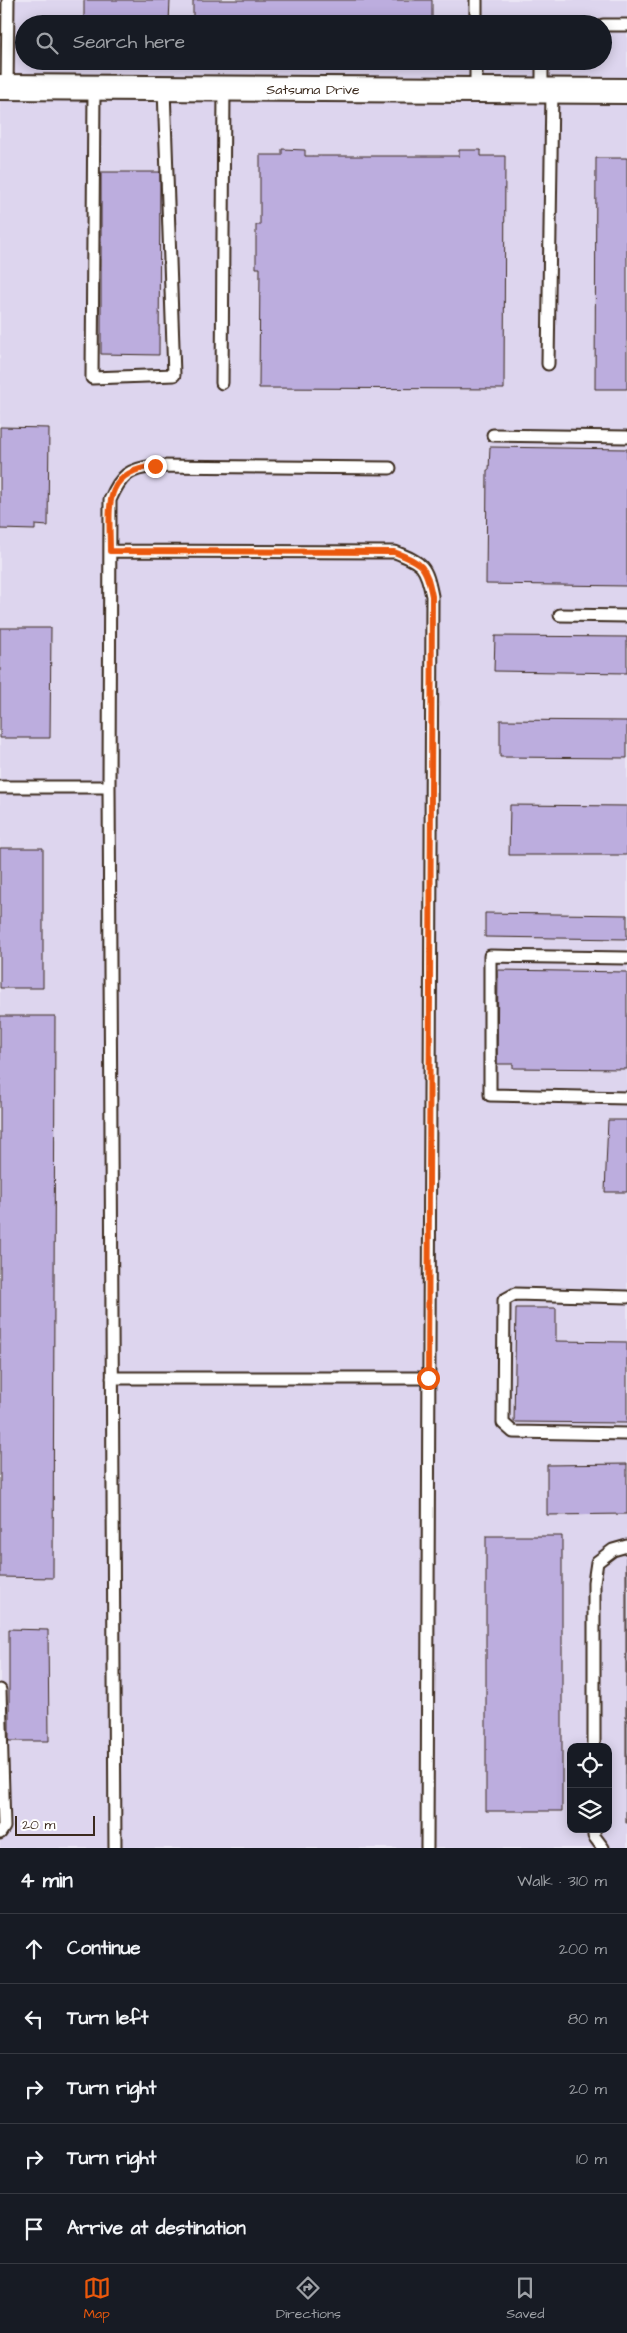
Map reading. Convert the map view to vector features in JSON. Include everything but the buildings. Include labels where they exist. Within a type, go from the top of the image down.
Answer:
[{"type":"street","name":"Satsuma Drive","points":[[4,87],[627,91]]},
{"type":"lane","points":[[4,87],[8,0]]},
{"type":"lane","points":[[476,0],[476,15]]},
{"type":"lane","points":[[612,26],[627,25]]},
{"type":"lane","points":[[476,70],[476,90]]},
{"type":"lane","points":[[544,70],[547,90],[548,364]]},
{"type":"lane","points":[[94,89],[92,378],[174,375],[164,89]]},
{"type":"lane","points":[[222,383],[224,89]]},
{"type":"lane","points":[[493,435],[627,437]]},
{"type":"lane","points":[[115,1848],[109,787],[110,500],[119,480],[136,468],[155,466],[390,468]]},
{"type":"lane","points":[[110,551],[394,552],[416,560],[428,574],[432,596],[427,1848]]},
{"type":"lane","points":[[560,615],[627,616]]},
{"type":"lane","points":[[0,787],[109,787]]},
{"type":"lane","points":[[627,958],[490,956],[490,1095],[627,1098]]},
{"type":"lane","points":[[627,1297],[514,1294],[504,1300],[503,1423],[513,1432],[627,1434]]},
{"type":"lane","points":[[112,1378],[428,1378]]},
{"type":"lane","points":[[594,1743],[594,1582],[597,1562],[612,1550],[627,1546]]},
{"type":"lane","points":[[0,1690],[4,1827],[0,1833]]},
{"type":"lane","points":[[594,1833],[594,1836],[603,1848]]},
{"type":"shaded area","points":[[0,0],[627,0],[627,1848],[0,1848]]},
{"type":"route","points":[[155,466],[136,468],[119,480],[110,500],[110,551],[394,552],[416,560],[428,574],[432,596],[428,1378]]}]
